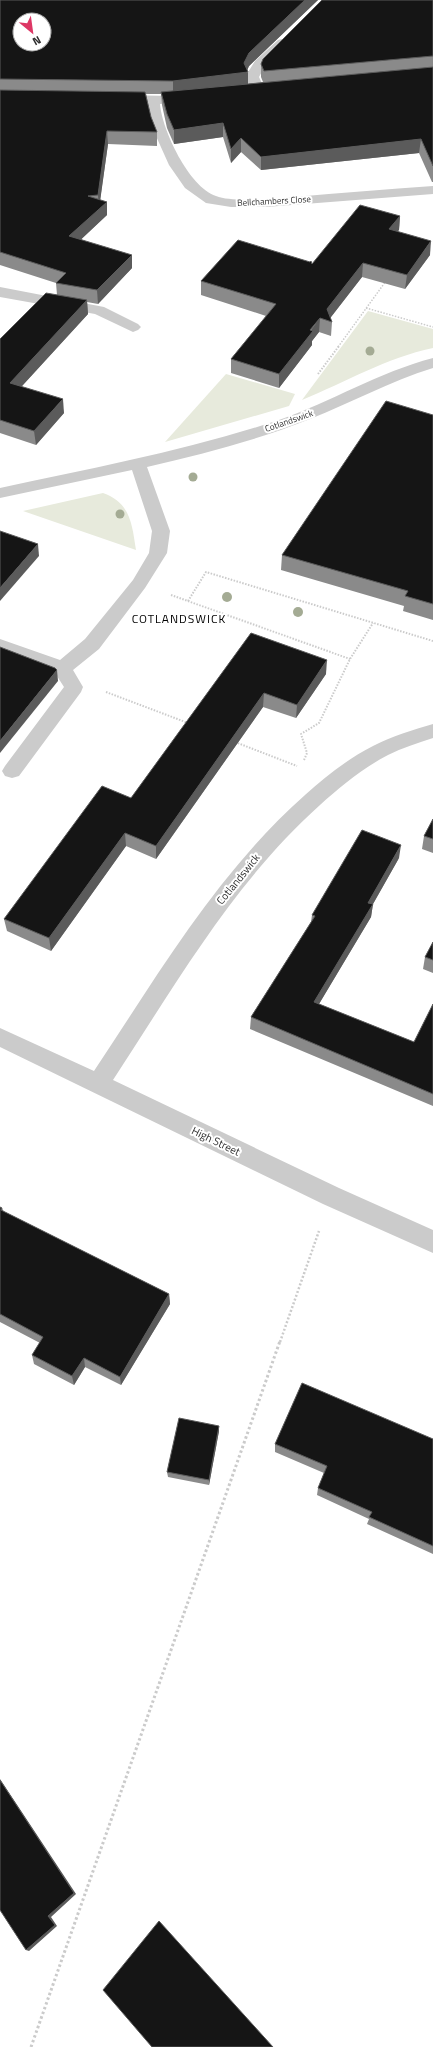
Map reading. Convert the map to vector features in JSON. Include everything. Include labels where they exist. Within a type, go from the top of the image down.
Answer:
[{"type":"street","points":[[258,90],[252,77],[255,70],[294,32]]},
{"type":"street","points":[[242,92],[273,88]]},
{"type":"street","points":[[107,99],[153,100],[203,96]]},
{"type":"street","name":"Bellchambers Close","points":[[153,100],[154,116],[176,165],[190,185],[212,200],[231,203],[266,203],[433,190]]},
{"type":"street","points":[[0,292],[99,310],[133,327]]},
{"type":"street","name":"Cotlandswick","points":[[0,492],[138,464],[227,441],[284,424],[321,410],[392,375],[433,363]]},
{"type":"street","points":[[62,668],[92,644],[139,584],[158,553],[161,531],[138,464]]},
{"type":"street","points":[[0,645],[62,668],[74,687],[12,771]]},
{"type":"street","name":"Cotlandswick","points":[[98,1084],[209,915],[270,840],[338,779],[375,754],[433,731]]},
{"type":"street","name":"High Street","points":[[0,1037],[331,1196],[433,1242]]},
{"type":"path","points":[[317,376],[388,278]]},
{"type":"path","points":[[366,308],[433,327]]},
{"type":"path","points":[[188,601],[206,572],[433,641]]},
{"type":"path","points":[[139,584],[350,659]]},
{"type":"path","points":[[304,760],[307,753],[302,734],[319,723],[350,659],[373,623]]},
{"type":"path","points":[[74,687],[92,687],[195,726]]},
{"type":"path","points":[[231,740],[301,768]]},
{"type":"path","points":[[31,2047],[331,1196]]},
{"type":"shaded area","points":[[368,311],[433,329],[433,348],[416,352],[382,364],[302,400]]},
{"type":"shaded area","points":[[226,374],[295,394],[289,406],[165,442]]},
{"type":"shaded area","points":[[103,493],[112,497],[125,509],[131,524],[136,550],[23,511]]},
{"type":"building","points":[[0,0],[305,0],[249,53],[244,63],[248,72],[173,81],[0,79]]},
{"type":"building","points":[[322,0],[433,0],[433,56],[264,71],[261,64],[263,59]]},
{"type":"building","points":[[433,67],[433,166],[421,139],[261,157],[241,138],[231,149],[223,123],[174,130],[167,114],[161,92]]},
{"type":"building","points":[[0,90],[145,92],[151,117],[157,132],[107,131],[98,195],[88,196],[107,202],[69,236],[132,255],[97,290],[56,283],[66,273],[0,252]]},
{"type":"building","points":[[360,205],[400,216],[389,229],[431,241],[407,275],[363,263],[327,309],[332,322],[320,318],[310,330],[313,331],[279,374],[231,359],[276,304],[201,281],[238,240],[310,262],[311,261],[312,264]]},
{"type":"building","points":[[46,293],[87,300],[10,383],[63,399],[34,431],[0,420],[0,339]]},
{"type":"building","points":[[386,401],[433,415],[433,604],[405,596],[408,591],[282,555]]},
{"type":"building","points":[[0,531],[38,544],[0,588]]},
{"type":"building","points":[[251,633],[327,660],[297,705],[264,693],[156,846],[125,833],[49,938],[4,919],[102,786],[131,798]]},
{"type":"building","points":[[0,647],[57,670],[0,741]]},
{"type":"building","points":[[433,819],[433,839],[424,836]]},
{"type":"building","points":[[362,830],[401,845],[368,903],[373,904],[314,1002],[414,1042],[433,1004],[433,1094],[251,1017],[315,916],[312,915]]},
{"type":"building","points":[[433,942],[433,960],[425,957]]},
{"type":"building","points":[[0,1207],[2,1208],[1,1210],[169,1294],[120,1377],[84,1358],[72,1376],[32,1355],[43,1337],[0,1314]]},
{"type":"building","points":[[302,1383],[433,1439],[433,1546],[369,1517],[372,1512],[318,1488],[327,1466],[275,1444]]},
{"type":"building","points":[[179,1418],[219,1426],[209,1480],[167,1472]]},
{"type":"building","points":[[0,1780],[74,1893],[48,1916],[55,1925],[26,1950],[0,1910]]},
{"type":"building","points":[[159,1921],[273,2047],[152,2047],[103,1990]]},
{"type":"district","name":"COTLANDSWICK","points":[[179,619]]}]
